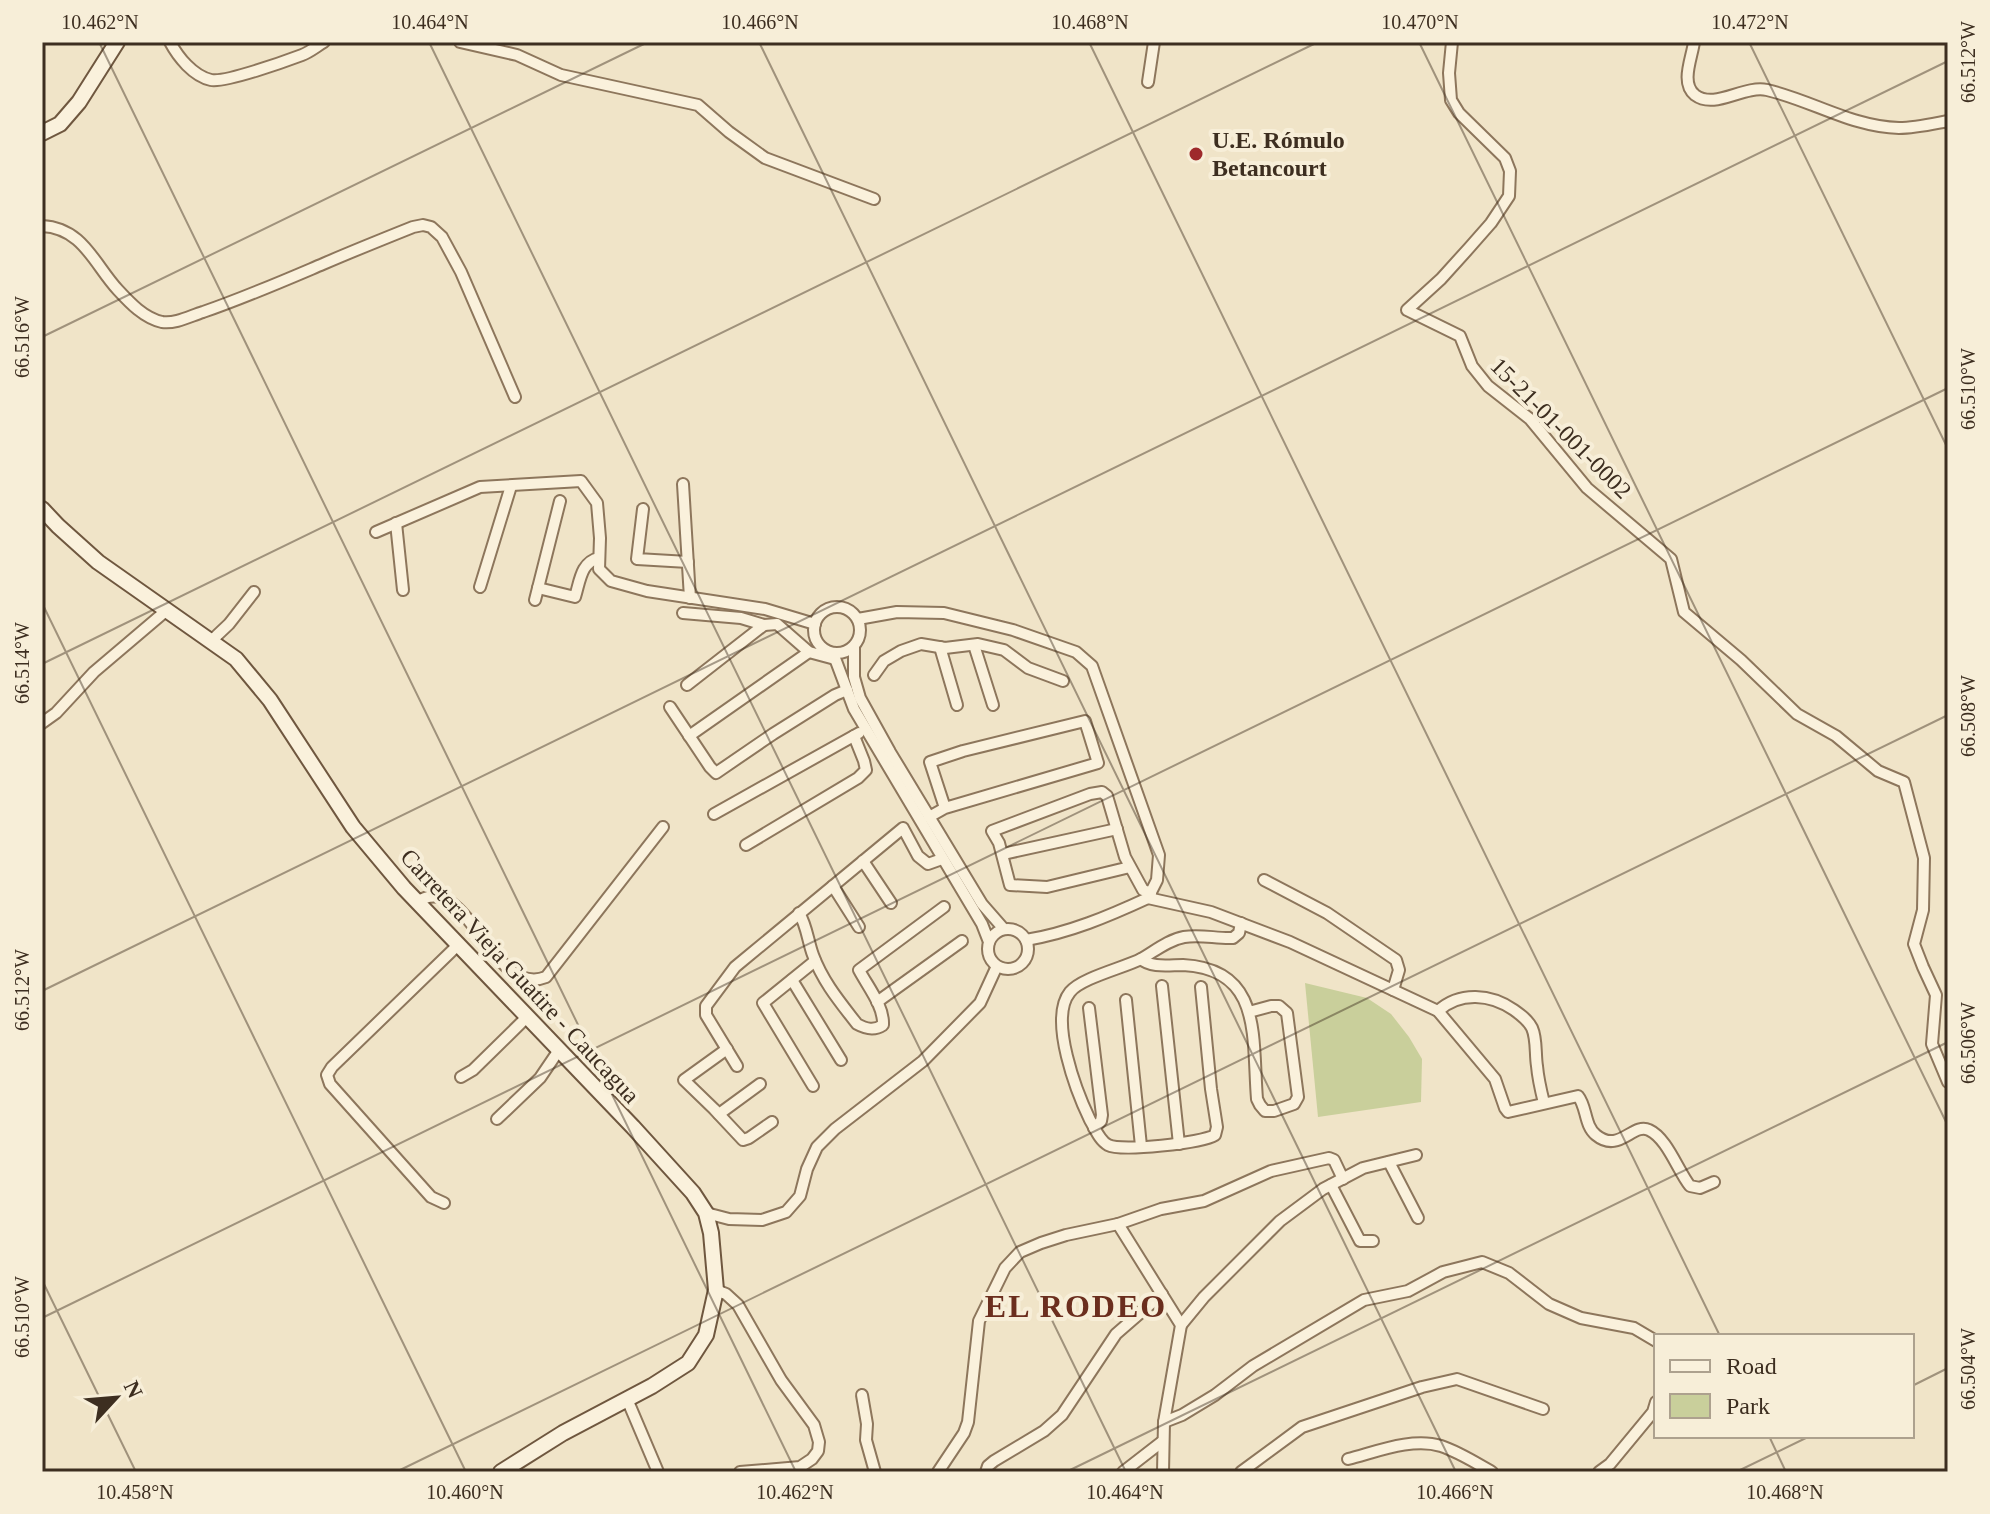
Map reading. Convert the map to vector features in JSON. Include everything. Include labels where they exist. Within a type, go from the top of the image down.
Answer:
[{"type":"main road","points":[[42,133],[60,124],[79,102],[117,42]]},
{"type":"main road","name":"Carretera Vieja Guatire - Caucagua","points":[[42,509],[98,562],[236,659],[270,700],[353,827],[417,902],[693,1193],[706,1213],[716,1290],[706,1335],[688,1363],[563,1433],[501,1472]]},
{"type":"street","points":[[170,42],[194,71],[212,81],[304,54],[324,42]]},
{"type":"street","points":[[460,42],[517,55],[561,75],[698,105],[765,158],[874,199]]},
{"type":"street","points":[[1148,82],[1154,42]]},
{"type":"street","name":"15-21-01-001-0002","points":[[1452,42],[1449,73],[1451,100],[1459,113],[1505,158],[1510,171],[1509,196],[1469,248],[1407,310],[1460,336],[1472,366],[1488,386],[1530,419],[1587,488],[1671,559],[1684,612],[1741,660],[1797,714],[1836,736],[1878,771],[1904,782],[1924,858],[1923,910],[1914,944],[1936,995],[1932,1044],[1948,1082]]},
{"type":"street","points":[[1694,42],[1688,84],[1695,95],[1703,98],[1718,100],[1743,91],[1763,89],[1833,113],[1898,128],[1948,121]]},
{"type":"street","points":[[42,226],[53,226],[73,234],[134,306],[162,322],[177,321],[248,296],[413,227],[431,227],[442,237],[461,272],[515,397]]},
{"type":"street","points":[[376,532],[480,487],[581,481],[597,503],[599,569],[611,581],[647,591],[765,609],[815,624]]},
{"type":"street","points":[[683,484],[690,598]]},
{"type":"street","points":[[480,587],[511,486]]},
{"type":"street","points":[[535,600],[560,501]]},
{"type":"street","points":[[643,509],[637,559],[688,562]]},
{"type":"street","points":[[396,523],[403,590]]},
{"type":"street","points":[[538,588],[575,597],[584,566],[599,558]]},
{"type":"street","points":[[211,641],[254,592]]},
{"type":"street","points":[[989,942],[982,924],[854,709],[834,656],[816,639],[818,617],[831,607],[847,608],[858,619],[860,634],[854,647],[854,677],[860,698],[929,817],[982,904],[1003,928],[1017,930],[1026,940],[1028,953],[1021,964],[1009,969],[997,966],[988,955],[992,936],[1003,928]]},
{"type":"street","points":[[42,723],[56,713],[94,672],[167,610]]},
{"type":"street","points":[[858,619],[897,612],[944,613],[1013,630],[1076,652],[1092,666],[1159,855],[1157,880],[1150,896],[1123,910],[1053,935],[1026,940]]},
{"type":"street","points":[[683,613],[741,618],[764,625],[777,624],[809,652],[834,656],[854,647]]},
{"type":"street","points":[[977,622],[976,645],[993,705]]},
{"type":"street","points":[[687,685],[764,625]]},
{"type":"street","points":[[874,675],[884,661],[921,644],[940,647],[976,645],[1004,650],[1028,668],[1063,681]]},
{"type":"street","points":[[940,647],[957,705]]},
{"type":"street","points":[[689,736],[809,652]]},
{"type":"street","points":[[670,707],[716,773],[847,690]]},
{"type":"street","points":[[929,817],[945,808],[1098,763],[1085,721],[930,762],[945,808]]},
{"type":"street","points":[[714,814],[866,729]]},
{"type":"street","points":[[746,845],[858,778],[866,770],[854,736]]},
{"type":"street","points":[[1130,867],[1047,887],[1010,885],[1003,854],[992,831],[1102,792],[1107,796],[1125,857],[1143,890],[1150,896],[1211,912],[1290,942],[1438,1011],[1495,1079],[1506,1110],[1513,1112],[1578,1096],[1589,1126],[1599,1138],[1613,1141],[1647,1129],[1667,1149],[1690,1186],[1694,1189],[1714,1182]]},
{"type":"street","points":[[417,902],[435,895],[446,899],[458,908],[506,967],[518,976],[536,980],[546,977],[663,827]]},
{"type":"street","points":[[737,1066],[706,1015],[706,1006],[735,967],[903,828],[918,856],[928,864],[942,859]]},
{"type":"street","points":[[1003,854],[1117,829]]},
{"type":"street","points":[[863,861],[891,903]]},
{"type":"street","points":[[1264,880],[1327,913],[1396,960],[1399,970],[1393,990]]},
{"type":"street","points":[[833,886],[859,927]]},
{"type":"street","points":[[799,913],[825,982],[857,1024],[876,1029],[884,1021],[859,970],[944,907]]},
{"type":"street","points":[[1201,987],[1217,1130],[1215,1135],[1179,1144],[1112,1147],[1104,1143],[1084,1107],[1068,1062],[1063,1026],[1064,1002],[1070,992],[1077,986],[1141,959],[1161,946],[1186,937],[1233,938],[1239,933],[1241,923]]},
{"type":"street","points":[[877,1002],[962,941]]},
{"type":"street","points":[[444,1203],[431,1197],[330,1084],[327,1075],[458,945]]},
{"type":"street","points":[[1141,959],[1150,964],[1198,966],[1226,976],[1238,989],[1249,1012],[1258,1102],[1265,1111],[1294,1104],[1298,1097],[1287,1013],[1279,1006],[1249,1012]]},
{"type":"street","points":[[813,1086],[763,1003],[815,961]]},
{"type":"street","points":[[706,1213],[729,1219],[762,1220],[786,1212],[800,1196],[817,1147],[835,1129],[923,1061],[980,1003],[997,966]]},
{"type":"street","points":[[792,980],[841,1060]]},
{"type":"street","points":[[1162,986],[1179,1144]]},
{"type":"street","points":[[1438,1011],[1453,1001],[1480,997],[1504,1003],[1522,1016],[1533,1032],[1544,1103]]},
{"type":"street","points":[[1126,1000],[1141,1146]]},
{"type":"street","points":[[1089,1008],[1102,1115],[1094,1128]]},
{"type":"street","points":[[461,1077],[473,1070],[527,1017]]},
{"type":"street","points":[[727,1049],[684,1080],[743,1140],[772,1122]]},
{"type":"street","points":[[497,1119],[540,1078],[559,1050]]},
{"type":"street","points":[[719,1114],[760,1084]]},
{"type":"street","points":[[1163,1472],[1164,1422],[1181,1325],[1204,1297],[1280,1221],[1331,1185],[1363,1168],[1416,1155]]},
{"type":"street","points":[[938,1472],[968,1422],[979,1321],[1005,1268],[1020,1252],[1066,1235],[1118,1224],[1161,1209],[1204,1201],[1271,1171],[1329,1158],[1334,1160],[1343,1179]]},
{"type":"street","points":[[1389,1162],[1418,1218]]},
{"type":"street","points":[[1331,1185],[1360,1241],[1373,1241]]},
{"type":"street","points":[[1118,1224],[1181,1325]]},
{"type":"street","points":[[1164,1422],[1215,1395],[1253,1366],[1364,1300],[1408,1291],[1443,1272],[1482,1262],[1509,1273],[1549,1304],[1581,1318],[1634,1328],[1654,1340]]},
{"type":"street","points":[[716,1290],[738,1305],[770,1363],[814,1425],[819,1442],[816,1455],[800,1467],[740,1472]]},
{"type":"street","points":[[986,1472],[994,1461],[1044,1431],[1062,1415],[1116,1334],[1162,1294]]},
{"type":"street","points":[[1241,1472],[1302,1427],[1422,1387],[1457,1379],[1543,1409]]},
{"type":"street","points":[[862,1395],[867,1424],[866,1440],[875,1472]]},
{"type":"street","points":[[627,1399],[658,1472]]},
{"type":"street","points":[[1599,1472],[1610,1464],[1654,1409]]},
{"type":"street","points":[[1123,1472],[1163,1441]]},
{"type":"street","points":[[1348,1459],[1394,1447],[1429,1444],[1447,1449],[1492,1472]]},
{"type":"green space","points":[[1305,983],[1367,998],[1391,1014],[1422,1059],[1421,1102],[1318,1117]]},
{"type":"place","name":"U.E. Rómulo Betancourt","points":[[1196,154]]},
{"type":"district","name":"EL RODEO","points":[[1076,1306]]}]
